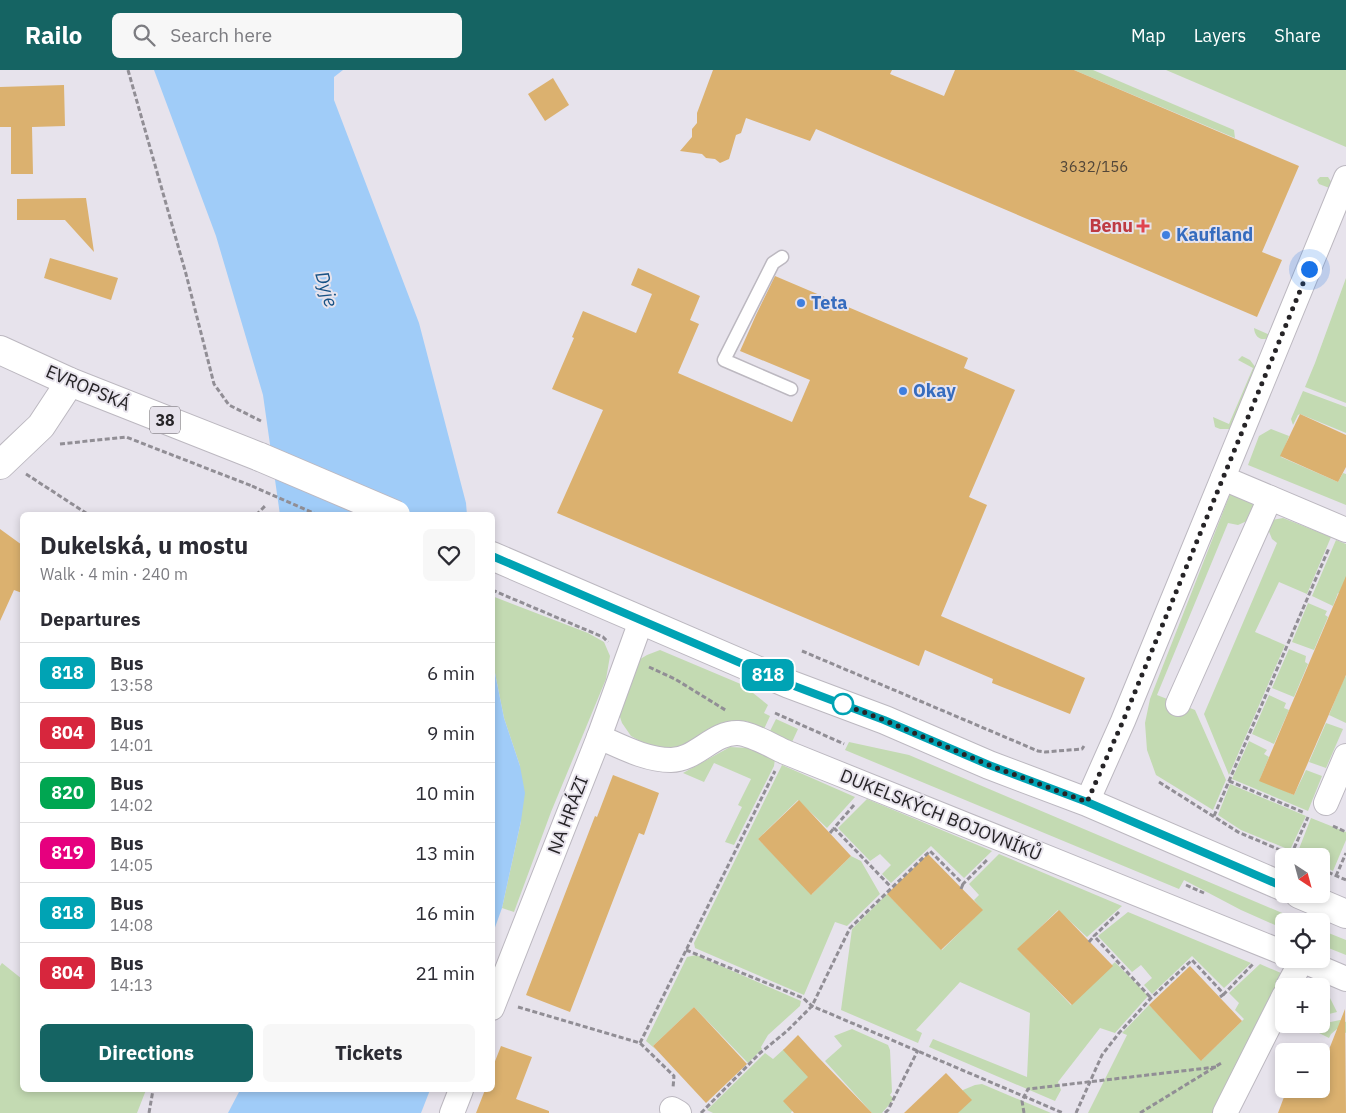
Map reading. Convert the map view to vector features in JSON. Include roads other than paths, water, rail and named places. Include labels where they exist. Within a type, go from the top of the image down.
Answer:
[{"type":"main road","name":"EVROPSKÁ","points":[[0,350],[70,382],[260,457],[389,512]]},
{"type":"main road","points":[[2,463],[41,426],[70,382]]},
{"type":"main road","points":[[495,557],[789,684],[884,720],[989,765],[1087,802],[1275,883]]},
{"type":"main road","points":[[1320,903],[1346,914]]},
{"type":"street","points":[[1087,802],[1123,721],[1346,178]]},
{"type":"street","points":[[1223,478],[1342,528]]},
{"type":"street","points":[[1178,704],[1270,498]]},
{"type":"street","name":"NA HRÁZI","points":[[495,1001],[599,737],[642,620]]},
{"type":"street","name":"DUKELSKÝCH BOJOVNÍKŮ","points":[[599,737],[650,758],[673,760],[696,752],[717,738],[738,733],[1275,949]]},
{"type":"street","points":[[1322,814],[1346,756]]},
{"type":"street","name":"DUKELSKÝCH BOJOVNÍKŮ","points":[[1320,968],[1346,979]]},
{"type":"street","points":[[1225,1113],[1275,1014]]},
{"type":"street","points":[[452,1113],[460,1092]]},
{"type":"lane","points":[[782,257],[773,263],[724,360],[791,389]]},
{"type":"water","name":"Dyje","points":[[154,70],[343,70],[334,77],[334,100],[419,323],[467,512],[280,512],[263,395],[216,236]]},
{"type":"water","points":[[495,673],[504,718],[520,766],[525,793],[521,821],[502,908],[495,927]]},
{"type":"water","points":[[239,1092],[429,1092],[421,1113],[228,1113]]},
{"type":"place","name":"Benu","points":[[1143,226]]},
{"type":"place","name":"Kaufland","points":[[1166,235]]},
{"type":"place","name":"Teta","points":[[801,303]]},
{"type":"place","name":"Okay","points":[[903,391]]}]
